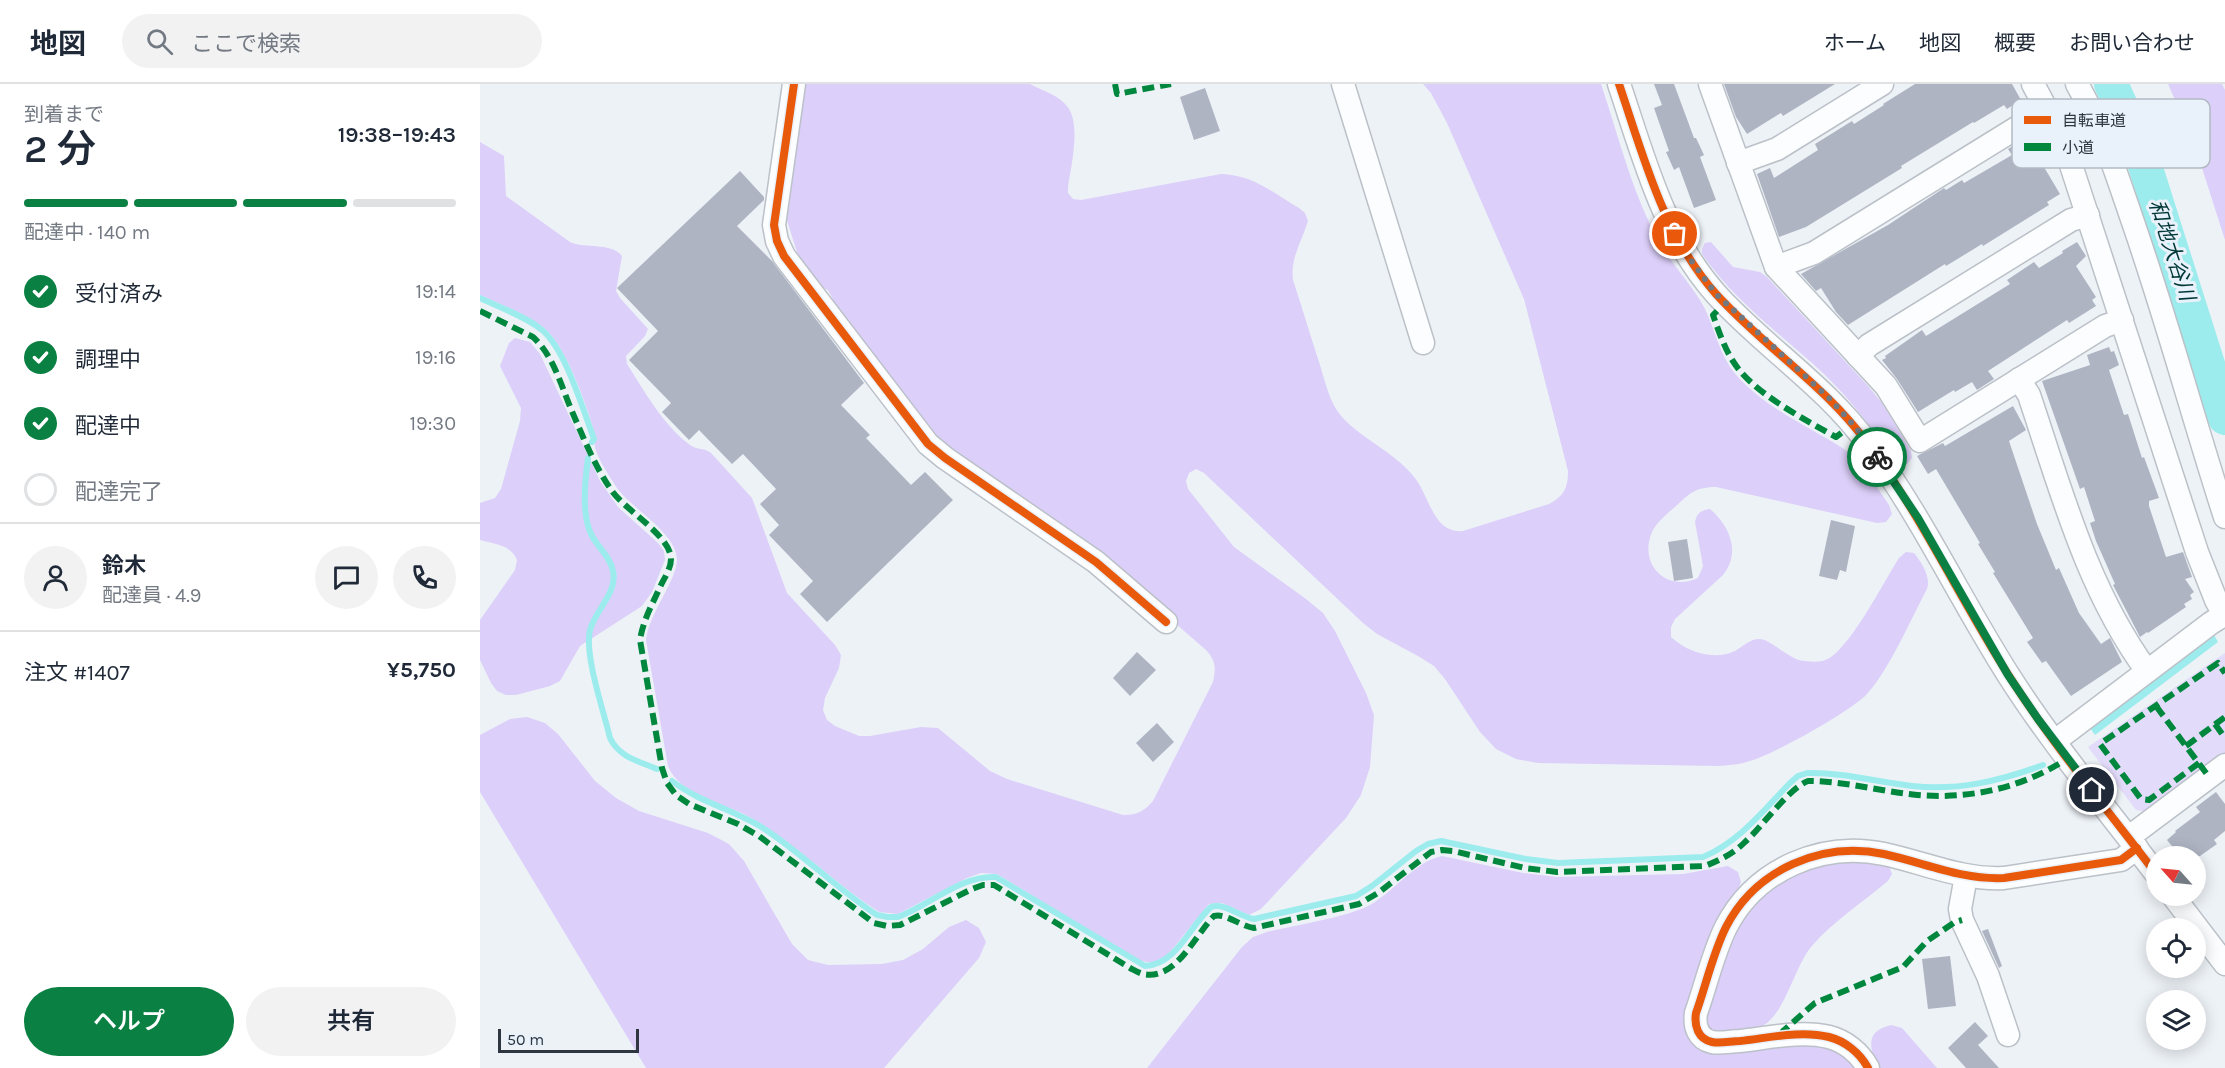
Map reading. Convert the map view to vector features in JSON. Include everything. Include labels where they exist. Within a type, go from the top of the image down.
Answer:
[{"type":"street","points":[[794,84],[774,225],[777,241],[784,256],[921,435],[936,451],[1096,562],[1166,622]]},
{"type":"street","points":[[1343,84],[1424,343]]},
{"type":"street","points":[[1619,84],[1654,190],[1687,255],[1733,311],[1814,383],[1857,429],[1918,518],[2008,675],[2055,741],[2146,860]]},
{"type":"street","points":[[1710,84],[1776,267],[1886,386],[1920,441],[2105,326],[2122,320]]},
{"type":"street","points":[[1738,163],[1777,149],[1882,84]]},
{"type":"street","points":[[2033,84],[2041,99]]},
{"type":"street","points":[[2077,84],[2084,99]]},
{"type":"street","points":[[1776,267],[1814,253],[2012,131]]},
{"type":"street","points":[[2055,741],[2211,623],[2225,616],[2197,552],[2072,168]]},
{"type":"street","points":[[2115,168],[2159,297],[2225,517]]},
{"type":"street","points":[[1858,356],[1869,345],[2071,220],[2088,214]]},
{"type":"street","points":[[2019,380],[2028,395],[2092,576],[2121,632],[2147,671]]},
{"type":"street","points":[[1868,1068],[1850,1047],[1830,1037],[1807,1035],[1712,1042],[1700,1035],[1695,1020],[1696,1013],[1726,927],[1740,904],[1759,885],[1797,861],[1831,851],[1858,850],[1884,854],[1966,876],[2004,878],[2121,860],[2133,843],[2224,767]]},
{"type":"street","points":[[1966,876],[1960,909],[1962,920],[1988,976],[2008,1035]]},
{"type":"street","points":[[2181,906],[2225,964]]},
{"type":"shaded area","points":[[800,84],[1030,84],[1059,98],[1071,113],[1074,144],[1068,193],[1073,199],[1081,200],[1221,174],[1253,181],[1299,208],[1305,213],[1308,221],[1293,264],[1293,280],[1334,405],[1350,425],[1407,469],[1445,527],[1463,531],[1549,504],[1564,491],[1568,471],[1524,299],[1447,123],[1431,93],[1423,84],[1601,84],[1634,185],[1650,224],[1665,251],[1704,307],[1726,361],[1738,377],[1761,398],[1844,449],[1863,467],[1889,505],[1892,514],[1886,522],[1877,523],[1716,487],[1703,488],[1694,492],[1663,517],[1653,530],[1649,542],[1649,553],[1657,572],[1675,581],[1686,582],[1698,578],[1703,566],[1695,522],[1700,512],[1704,510],[1710,509],[1723,523],[1731,540],[1731,558],[1723,575],[1675,619],[1671,627],[1671,637],[1692,651],[1709,655],[1727,654],[1759,639],[1769,642],[1798,659],[1811,662],[1822,661],[1831,657],[1849,638],[1899,558],[1906,552],[1914,553],[1923,566],[1928,580],[1927,589],[1891,658],[1867,694],[1828,722],[1773,752],[1743,763],[1719,766],[1538,763],[1516,759],[1496,749],[1480,732],[1434,666],[1377,634],[1363,623],[1204,473],[1196,469],[1189,473],[1186,481],[1188,489],[1234,547],[1323,613],[1335,631],[1366,693],[1374,715],[1370,767],[1361,795],[1346,818],[1261,909],[1249,915],[1222,903],[1209,904],[1166,957],[1154,962],[1135,958],[997,874],[981,873],[967,878],[898,914],[879,912],[762,824],[701,796],[681,784],[673,776],[668,766],[646,640],[652,619],[676,569],[675,550],[662,531],[617,488],[605,469],[595,448],[595,435],[588,411],[558,344],[537,323],[480,295],[480,142],[504,156],[506,196],[570,242],[605,247],[622,256],[616,291],[648,329],[645,336],[626,356],[627,364],[655,408],[671,428],[690,445],[711,453],[752,498],[787,593],[835,645],[841,655],[839,668],[825,698],[823,710],[827,720],[835,726],[859,736],[921,727],[938,728],[990,771],[1007,779],[1123,815],[1133,814],[1144,810],[1153,801],[1213,682],[1215,669],[1212,658],[1206,650],[1099,557],[949,453],[844,321],[828,290],[814,284],[801,265],[785,214]]},
{"type":"shaded area","points":[[2168,84],[2222,84],[2225,90],[2225,240],[2202,168],[2210,168],[2210,99],[2175,99]]},
{"type":"shaded area","points":[[1711,242],[1733,267],[1760,272],[1767,277],[1868,386],[1882,403],[1911,451],[1912,458],[1907,464],[1894,460],[1861,415],[1834,384],[1729,288],[1702,254],[1705,243]]},
{"type":"shaded area","points":[[515,338],[530,342],[540,354],[600,481],[618,507],[658,543],[664,551],[665,560],[652,592],[642,606],[580,646],[560,681],[516,695],[506,695],[497,691],[491,683],[480,660],[480,620],[515,570],[517,560],[507,548],[480,540],[480,503],[495,498],[501,489],[520,421],[521,408],[500,366],[509,343]]},
{"type":"shaded area","points":[[2225,653],[2225,754],[2148,812],[2136,810],[2088,747]]},
{"type":"shaded area","points":[[527,717],[545,723],[558,734],[595,781],[616,798],[639,811],[708,833],[729,844],[744,861],[792,944],[808,960],[828,965],[882,964],[903,960],[923,949],[949,927],[966,920],[979,928],[986,942],[979,958],[884,1068],[646,1068],[480,792],[480,735],[510,719]]},
{"type":"shaded area","points":[[1442,856],[1523,873],[1557,877],[1683,874],[1728,866],[1738,872],[1741,882],[1688,1031],[1807,1043],[1837,1049],[1858,1068],[1147,1068],[1242,947],[1253,937],[1360,910],[1379,899],[1422,864]]},
{"type":"shaded area","points":[[1858,859],[1889,866],[1892,874],[1888,881],[1838,921],[1811,947],[1784,1000],[1772,1018],[1764,1025],[1751,1030],[1710,1032],[1705,1015],[1734,931],[1765,891],[1808,866]]},
{"type":"shaded area","points":[[1891,1025],[1902,1028],[1937,1068],[1878,1068],[1871,1041],[1876,1032]]},
{"type":"water","points":[[2214,635],[2218,642],[2095,735],[2090,728]]},
{"type":"building","points":[[1654,84],[1674,84],[1694,138],[1704,155],[1700,157],[1716,200],[1694,208],[1679,167],[1674,170],[1666,152],[1669,151],[1654,108],[1662,105]]},
{"type":"building","points":[[1724,84],[1835,84],[1783,116],[1781,113],[1747,134],[1736,117]]},
{"type":"building","points":[[1915,84],[2012,84],[2020,99],[2012,99],[2012,106],[2007,109],[2004,105],[1973,122],[1806,227],[1779,237],[1757,174],[1770,168],[1774,178],[1818,150],[1815,144],[1852,121],[1854,124]]},
{"type":"building","points":[[1205,88],[1220,131],[1194,140],[1180,97]]},
{"type":"building","points":[[2012,155],[2012,168],[2045,168],[2060,194],[2047,202],[2049,205],[1983,246],[1982,244],[1946,266],[1945,264],[1848,325],[1836,312],[1821,288],[1816,291],[1801,274],[1888,225],[1944,188],[1946,190],[1962,180],[1964,183]]},
{"type":"building","points":[[740,171],[764,197],[764,200],[737,226],[772,261],[864,383],[841,405],[870,435],[866,438],[911,485],[925,472],[953,500],[827,622],[800,594],[813,581],[769,535],[779,525],[760,504],[776,489],[743,454],[732,464],[699,430],[689,440],[662,412],[671,403],[629,360],[658,331],[617,288]]},
{"type":"building","points":[[2077,242],[2086,256],[2076,266],[2096,297],[2092,300],[2096,306],[2069,323],[2067,320],[1988,371],[1994,379],[1977,390],[1972,382],[1918,412],[1882,360],[1886,358],[1885,356],[1922,330],[1926,336],[2010,284],[2007,280],[2034,262],[2039,268]]},
{"type":"building","points":[[2109,347],[2111,352],[2114,351],[2119,365],[2109,370],[2124,415],[2128,414],[2142,458],[2144,457],[2159,498],[2149,501],[2149,506],[2166,557],[2183,552],[2192,577],[2185,579],[2194,592],[2190,595],[2192,599],[2184,604],[2186,607],[2140,637],[2113,585],[2115,584],[2096,541],[2090,523],[2095,521],[2084,487],[2080,489],[2042,381],[2090,365],[2087,355]]},
{"type":"building","points":[[2013,406],[2026,430],[2009,441],[2037,524],[2056,570],[2059,568],[2079,613],[2101,644],[2110,638],[2122,662],[2071,696],[2046,661],[2042,663],[2027,642],[2033,638],[1993,573],[1995,572],[1978,544],[1980,543],[1936,469],[1928,474],[1917,456],[1943,443],[1945,446]]},
{"type":"building","points":[[1831,520],[1855,526],[1846,572],[1840,570],[1837,580],[1819,576]]},
{"type":"building","points":[[1687,539],[1693,578],[1674,581],[1668,542]]},
{"type":"building","points":[[1137,652],[1156,670],[1130,696],[1113,678]]},
{"type":"building","points":[[1157,723],[1174,742],[1153,762],[1136,743]]},
{"type":"building","points":[[2216,792],[2225,804],[2225,831],[2214,840],[2217,844],[2206,852],[2206,846],[2172,846],[2167,840],[2200,812],[2196,807]]},
{"type":"building","points":[[1988,929],[2002,966],[1999,968],[1982,931]]},
{"type":"building","points":[[1950,956],[1956,1006],[1928,1009],[1922,959]]},
{"type":"building","points":[[1975,1022],[1988,1036],[1978,1045],[1999,1068],[1966,1068],[1948,1048]]},
{"type":"waterway","name":"和地大谷川","points":[[2111,84],[2118,99]]},
{"type":"waterway","name":"和地大谷川","points":[[2146,168],[2225,418]]},
{"type":"waterway","points":[[480,298],[528,321],[551,339],[573,381],[594,439],[592,442]]},
{"type":"waterway","points":[[588,458],[586,518],[592,536],[610,562],[614,579],[609,594],[590,630],[590,654],[595,684],[610,738],[618,750],[630,758],[657,769]]},
{"type":"waterway","points":[[672,781],[694,795],[763,828],[877,915],[898,917],[970,881],[996,877],[1145,966],[1156,964],[1174,952],[1211,907],[1221,906],[1254,919],[1356,896],[1416,851],[1428,844],[1441,841],[1526,859],[1558,863],[1703,857],[1728,843],[1760,815],[1790,783],[1798,776],[1807,773],[1846,776],[1912,786],[1946,787],[1995,780],[2043,765]]},
{"type":"marked path","points":[[1115,84],[1117,94],[1171,84]]},
{"type":"marked path","points":[[480,311],[533,337],[540,344],[556,371],[585,441],[606,482],[619,499],[664,541],[669,550],[670,566],[646,619],[640,640],[662,768],[667,783],[676,795],[689,804],[738,824],[759,836],[874,923],[887,926],[900,925],[972,889],[983,885],[994,885],[1130,968],[1143,974],[1155,974],[1175,964],[1214,916],[1223,916],[1254,928],[1359,904],[1378,893],[1431,852],[1453,851],[1525,868],[1557,872],[1705,866],[1740,846],[1792,792],[1808,781],[1833,782],[1930,796],[1951,796],[2012,785],[2050,769],[2068,758]]},
{"type":"marked path","points":[[1717,311],[1713,315],[1724,345],[1736,366],[1750,381],[1786,408],[1836,437],[1844,431]]},
{"type":"marked path","points":[[2199,763],[2149,800],[2141,799],[2100,744],[2218,663],[2225,673]]},
{"type":"marked path","points":[[2156,706],[2209,777]]},
{"type":"marked path","points":[[2186,746],[2225,717]]},
{"type":"marked path","points":[[2215,724],[2225,738]]},
{"type":"marked path","points":[[1783,1036],[1783,1031],[1815,1003],[1903,967],[1927,941],[1955,922],[1962,920]]},
{"type":"cycle path","points":[[794,84],[774,225],[777,241],[784,256],[928,444],[1096,562],[1166,622]]},
{"type":"cycle path","points":[[1619,84],[1657,194],[1682,246],[1698,271],[1716,294],[1754,332],[1833,403],[1868,444],[1906,500],[1991,647],[2026,702],[2146,861]]},
{"type":"cycle path","points":[[1868,1068],[1852,1048],[1829,1037],[1796,1034],[1719,1043],[1707,1040],[1700,1035],[1696,1027],[1696,1013],[1717,947],[1739,907],[1755,889],[1773,875],[1793,864],[1815,856],[1837,852],[1861,851],[1884,854],[1958,874],[2004,878],[2121,860],[2137,848]]},
{"type":"way so far","points":[[1675,234],[1687,255],[1716,294],[1829,398],[1857,429],[1877,457]]},
{"type":"route","points":[[1877,457],[1918,518],[2008,675],[2092,790]]}]
